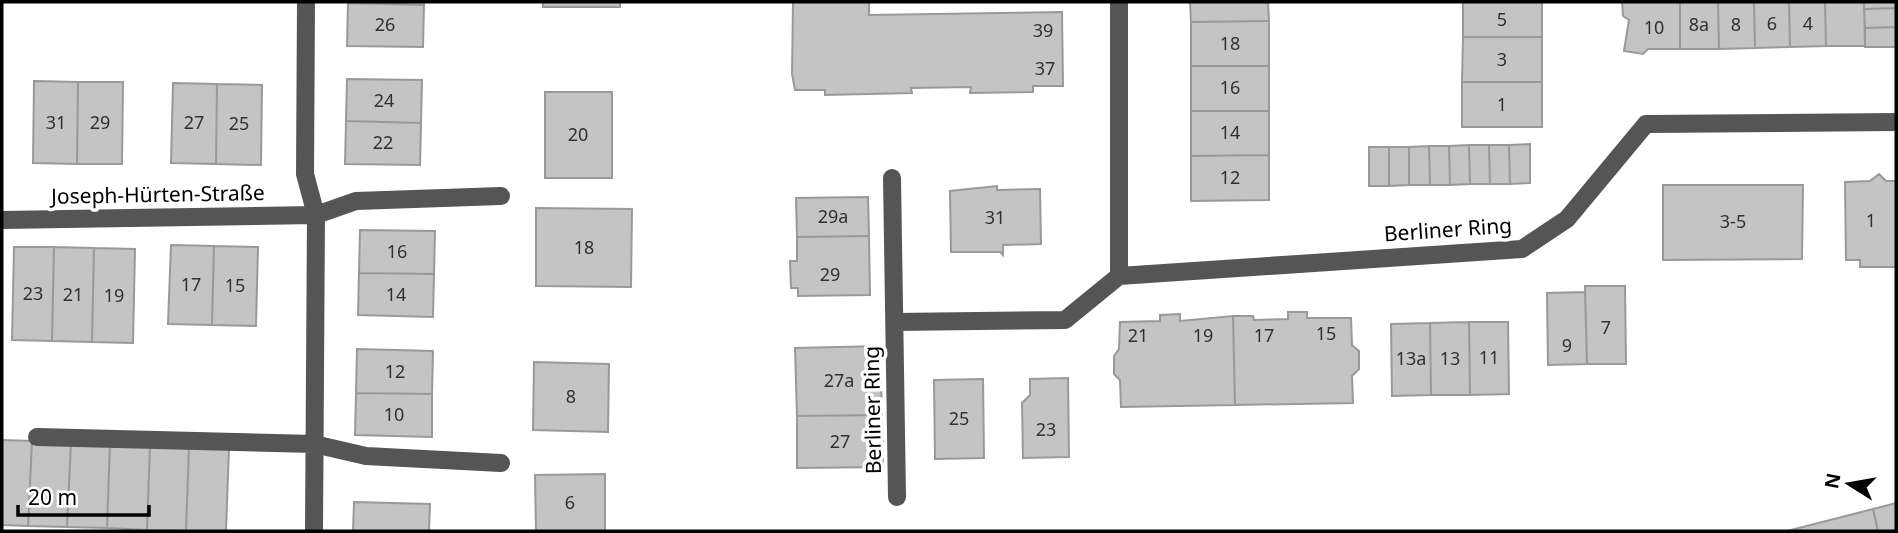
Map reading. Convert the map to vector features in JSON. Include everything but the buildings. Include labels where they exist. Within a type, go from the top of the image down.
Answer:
[{"type":"street","points":[[306,2],[304,174],[316,215],[314,531]]},
{"type":"street","points":[[1119,2],[1119,276]]},
{"type":"street","name":"Berliner Ring","points":[[895,322],[1065,320],[1119,276],[1522,249],[1567,219],[1646,124],[1896,122]]},
{"type":"street","name":"Berliner Ring","points":[[892,178],[897,497]]},
{"type":"street","name":"Joseph-Hürten-Straße","points":[[2,220],[316,215],[356,201],[501,197]]},
{"type":"street","points":[[37,437],[314,444],[366,457],[502,463]]}]
